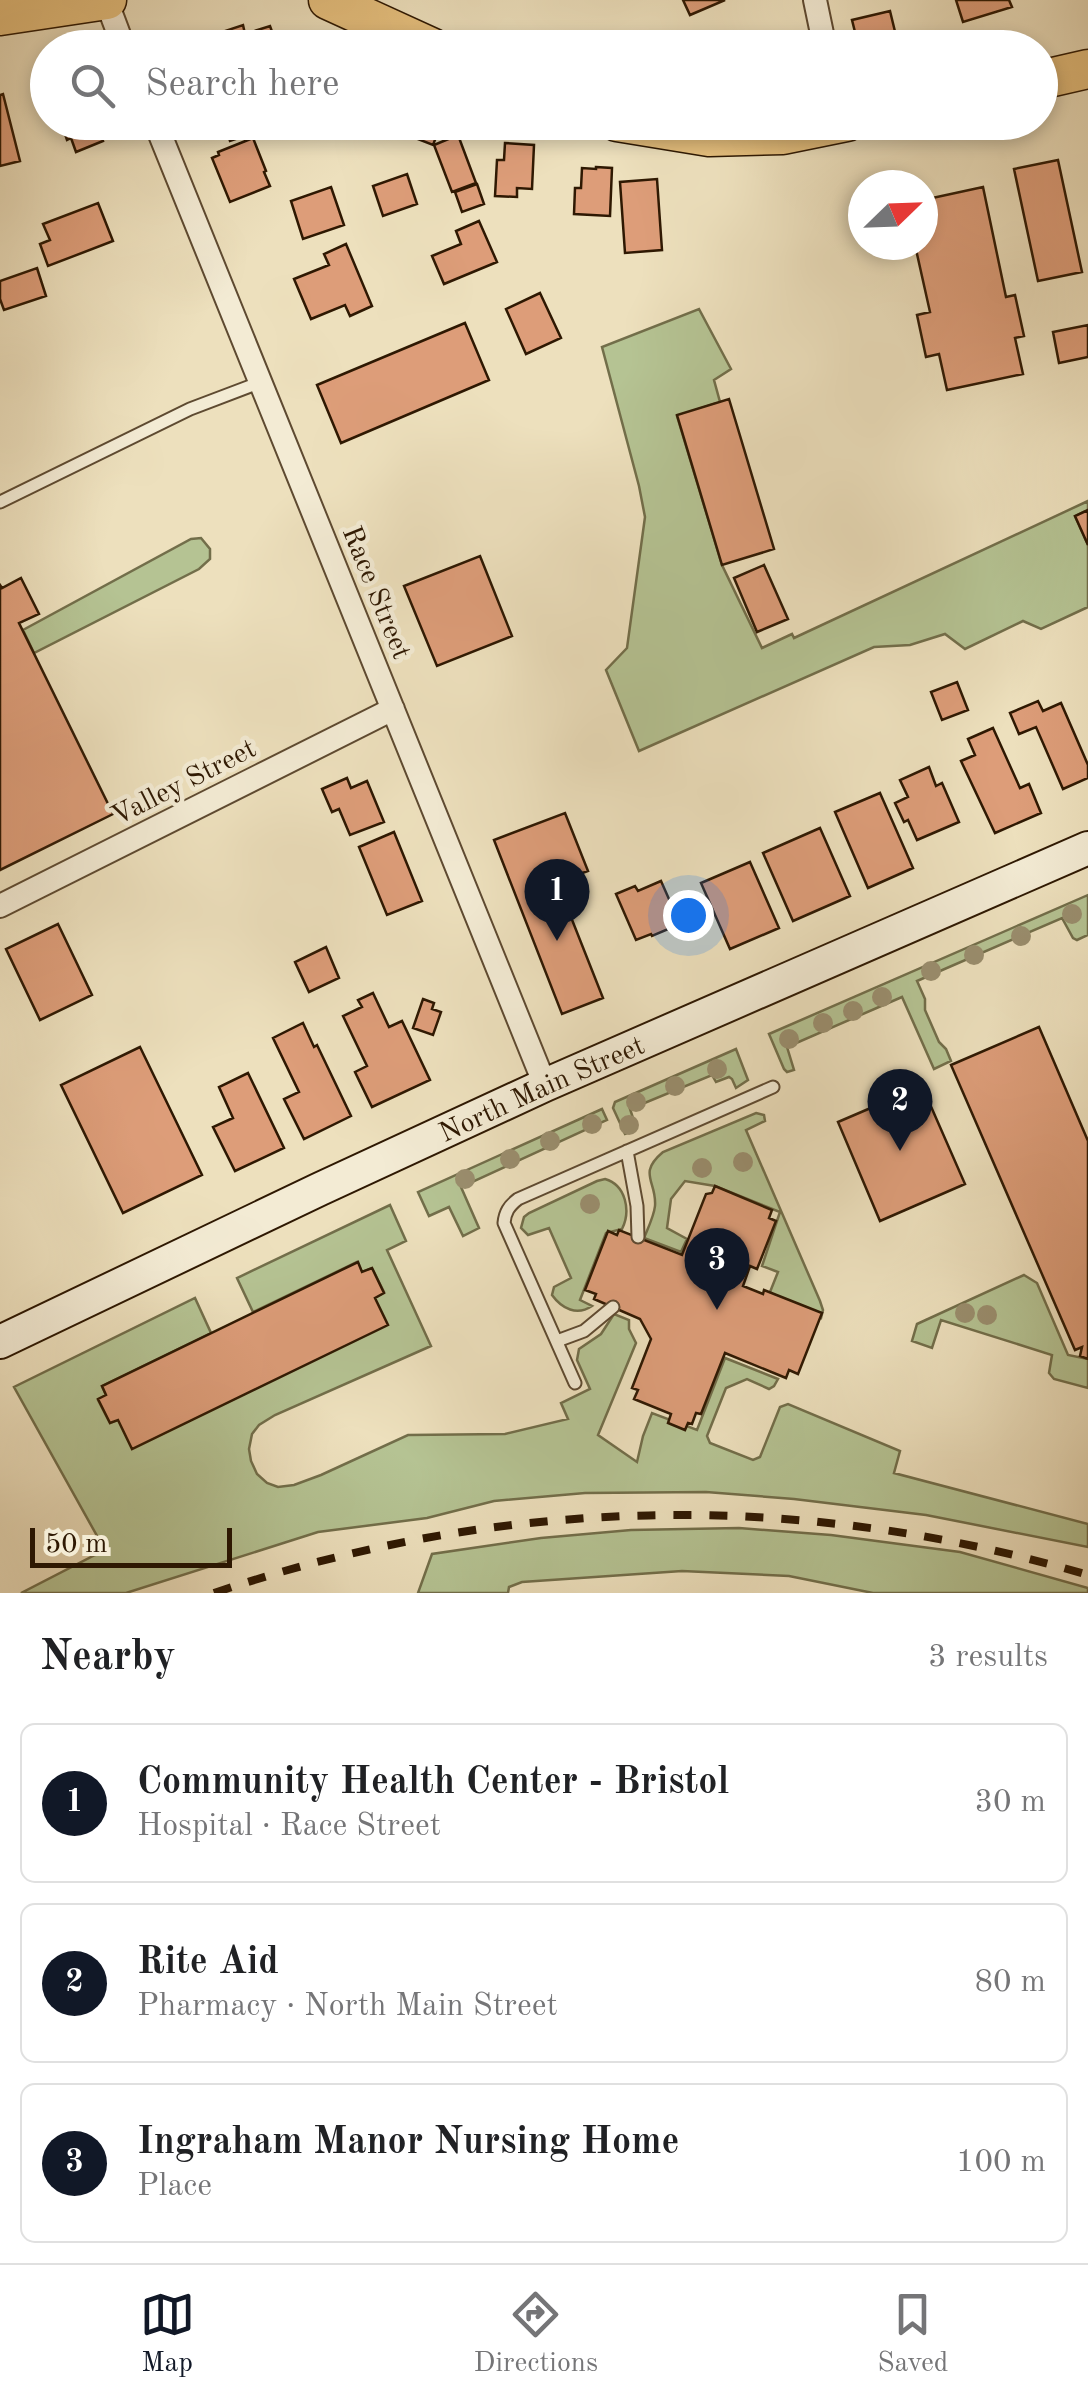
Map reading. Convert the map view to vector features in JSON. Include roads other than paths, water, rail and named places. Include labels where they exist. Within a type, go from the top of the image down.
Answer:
[{"type":"main road","points":[[4,10],[106,0]]},
{"type":"main road","points":[[328,0],[394,30]]},
{"type":"main road","points":[[1058,76],[1088,69]]},
{"type":"street","points":[[106,0],[117,30]]},
{"type":"street","points":[[814,0],[822,30]]},
{"type":"street","name":"Race Street","points":[[161,140],[545,1084]]},
{"type":"street","name":"Valley Street","points":[[0,906],[393,708]]},
{"type":"street","name":"North Main Street","points":[[0,1342],[545,1084],[1088,848]]},
{"type":"lane","points":[[0,502],[190,409],[261,382]]},
{"type":"lane","points":[[575,1383],[504,1223],[510,1205],[774,1087]]},
{"type":"lane","points":[[627,1151],[638,1237]]},
{"type":"lane","points":[[556,1341],[584,1331],[612,1307]]},
{"type":"railway","points":[[214,1593],[322,1561],[430,1537],[540,1522],[649,1515],[759,1517],[869,1528],[979,1547],[1088,1575]]},
{"type":"place","name":"Community Health Center - Bristol","points":[[557,941]]},
{"type":"place","name":"Rite Aid","points":[[900,1151]]},
{"type":"place","name":"Ingraham Manor Nursing Home","points":[[717,1310]]}]
